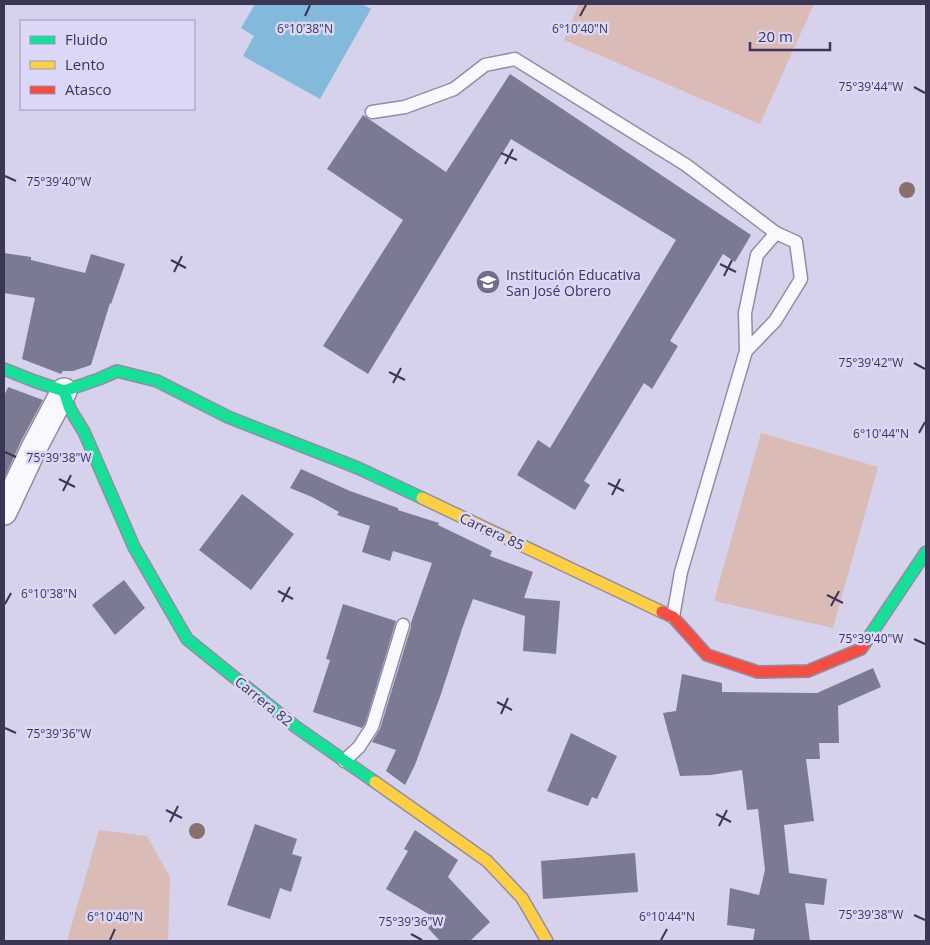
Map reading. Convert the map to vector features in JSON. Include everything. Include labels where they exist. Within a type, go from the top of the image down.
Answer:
[{"type":"street","points":[[4,369],[64,391],[34,448],[4,512]]},
{"type":"street","name":"Carrera 85","points":[[64,391],[117,371],[156,381],[228,417],[358,468],[673,617],[707,655],[758,672],[808,670],[861,649],[926,552]]},
{"type":"street","name":"Carrera 82","points":[[64,391],[70,409],[84,432],[134,547],[187,639],[296,727],[487,861],[522,898],[547,941]]},
{"type":"lane","points":[[372,112],[405,107],[454,89],[485,65],[515,59],[686,165],[776,233],[796,242],[801,279],[775,321],[746,351]]},
{"type":"lane","points":[[673,617],[681,572],[746,351],[744,313],[757,255],[776,233]]},
{"type":"lane","points":[[344,761],[359,748],[372,727],[404,625]]},
{"type":"shaded area","points":[[579,4],[814,4],[760,124],[564,40]]},
{"type":"shaded area","points":[[761,433],[878,467],[833,628],[714,601]]},
{"type":"shaded area","points":[[99,830],[147,836],[170,877],[168,941],[67,941]]},
{"type":"water","points":[[255,4],[362,4],[371,9],[320,99],[243,56],[254,36],[241,28]]},
{"type":"building","points":[[510,74],[751,235],[735,262],[723,254],[670,341],[678,346],[652,389],[644,383],[584,481],[590,485],[575,510],[517,475],[538,440],[550,448],[676,240],[511,139],[368,374],[323,346],[403,220],[327,169],[363,115],[446,172]]},
{"type":"building","points":[[4,253],[31,257],[31,260],[85,273],[91,254],[125,264],[110,303],[91,365],[73,371],[63,371],[61,374],[22,359],[35,298],[4,293]]},
{"type":"building","points":[[8,387],[43,400],[21,441],[4,479],[4,396]]},
{"type":"building","points":[[301,469],[350,491],[398,508],[398,510],[439,523],[438,525],[492,551],[490,556],[533,572],[524,598],[560,601],[556,654],[523,651],[525,616],[473,599],[441,694],[415,765],[405,785],[386,771],[396,750],[372,742],[380,729],[411,623],[432,563],[393,551],[390,561],[362,552],[370,526],[337,515],[339,512],[312,497],[290,488]]},
{"type":"building","points":[[242,494],[294,534],[251,590],[199,550]]},
{"type":"building","points":[[124,580],[145,608],[115,635],[92,605]]},
{"type":"building","points":[[343,604],[396,621],[365,724],[362,728],[313,712],[330,660],[326,659]]},
{"type":"building","points":[[873,668],[881,687],[838,706],[839,743],[819,743],[820,759],[806,759],[814,821],[784,825],[789,873],[827,879],[824,905],[805,903],[810,941],[753,941],[755,929],[727,925],[730,888],[759,895],[765,870],[758,809],[747,810],[742,770],[711,775],[680,776],[663,713],[676,711],[682,674],[722,683],[722,692],[817,693]]},
{"type":"building","points":[[571,733],[617,756],[597,799],[592,797],[588,806],[547,791]]},
{"type":"building","points":[[255,824],[297,839],[292,854],[302,857],[291,892],[280,888],[270,919],[227,905]]},
{"type":"building","points":[[415,830],[458,860],[448,877],[490,922],[470,941],[440,941],[428,928],[437,919],[386,889],[408,851],[404,849]]},
{"type":"building","points":[[635,853],[638,892],[543,899],[541,861]]},
{"type":"traffic: fast","points":[[4,369],[64,391],[117,371],[157,381],[228,417],[358,468],[422,498]]},
{"type":"traffic: fast","points":[[64,391],[70,409],[84,432],[134,547],[187,639],[296,727],[375,782]]},
{"type":"traffic: fast","points":[[865,643],[926,552]]},
{"type":"traffic: slow","points":[[422,498],[662,612]]},
{"type":"traffic: slow","points":[[375,782],[487,861],[522,898],[547,941]]},
{"type":"traffic: jam","points":[[662,612],[673,617],[707,655],[758,672],[808,671],[861,649],[865,643]]},
{"type":"place","name":"Institución Educativa San José Obrero","points":[[488,282]]}]
